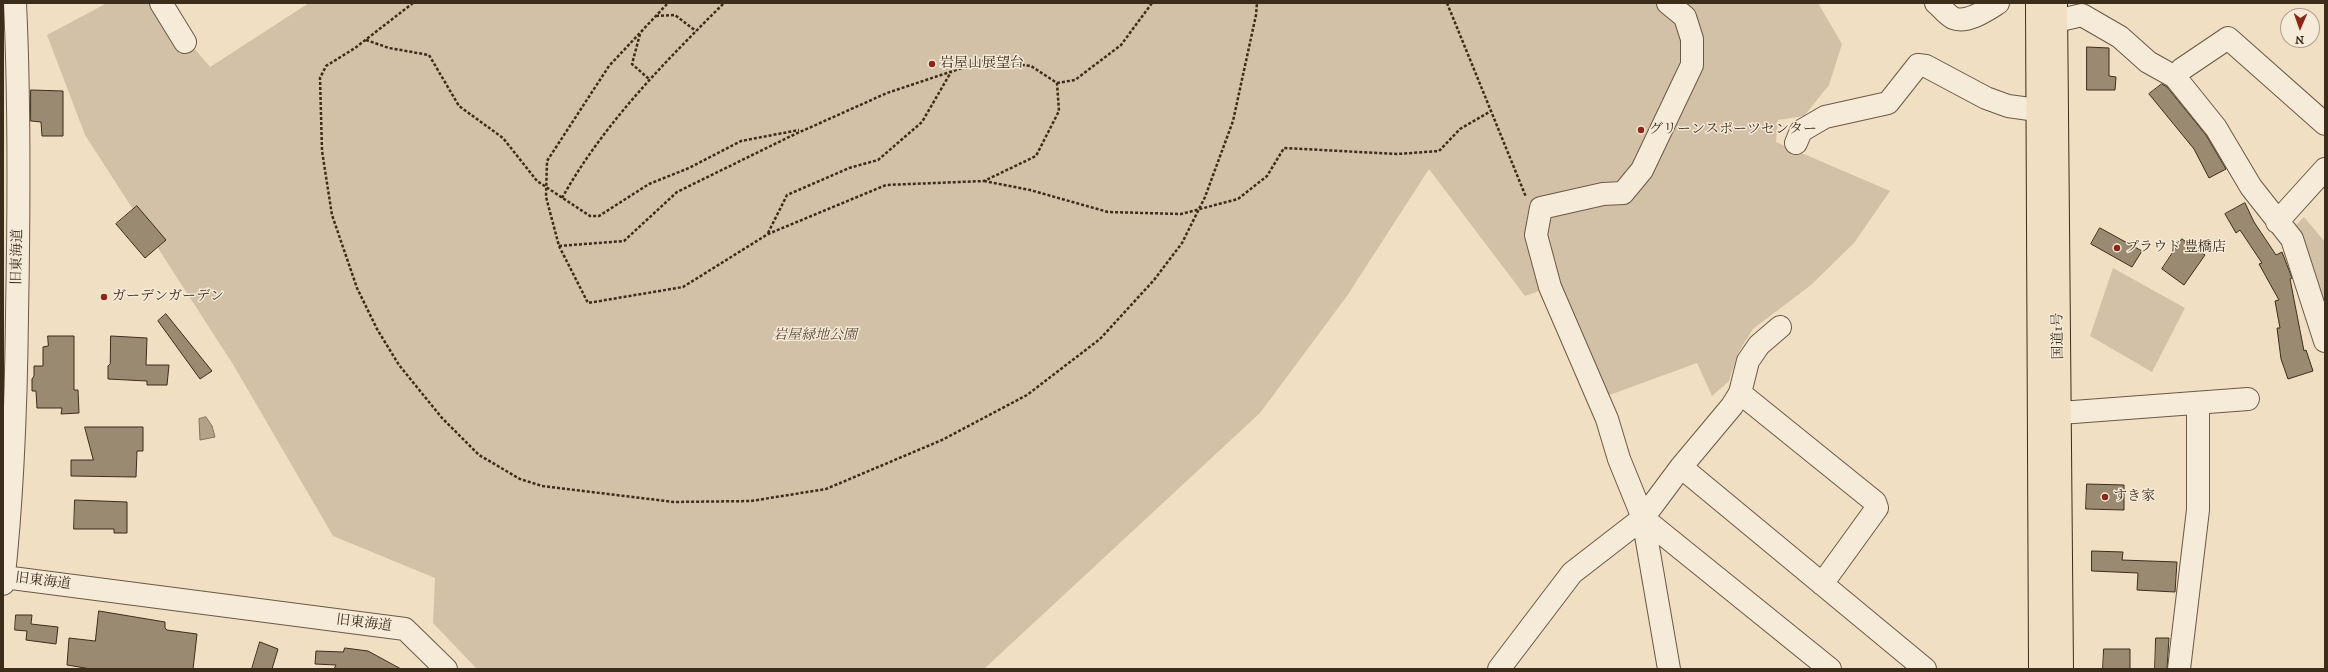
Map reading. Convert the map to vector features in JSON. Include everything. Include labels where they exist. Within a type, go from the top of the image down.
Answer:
[{"type":"highway","name":"国道1号","points":[[2037,3],[2040,669]]},
{"type":"highway","name":"国道1号","points":[[2056,12],[2062,669]]},
{"type":"street","name":"旧東海道","points":[[15,3],[19,81],[19,228],[3,581],[405,629],[446,669]]},
{"type":"street","points":[[161,3],[185,42]]},
{"type":"street","points":[[1668,3],[1685,17],[1692,40],[1692,65],[1642,170],[1623,193],[1603,194],[1541,208],[1536,236],[1550,287],[1607,419],[1619,459],[1643,518],[1669,669]]},
{"type":"street","points":[[1936,3],[1953,18],[1963,20],[1986,11],[1998,3]]},
{"type":"street","points":[[2056,12],[2082,16],[2120,37],[2148,62],[2175,77],[2216,128],[2251,187],[2277,222],[2292,239],[2321,311],[2325,341]]},
{"type":"street","points":[[2175,77],[2182,69],[2228,38],[2325,124]]},
{"type":"street","points":[[1796,143],[1801,131],[1825,117],[1888,103],[1918,66],[1926,66],[1986,98],[2008,106],[2037,110]]},
{"type":"street","points":[[2277,222],[2325,169]]},
{"type":"street","points":[[1499,669],[1572,573],[1643,518],[1681,467],[1732,406],[1740,393],[1748,361],[1759,345],[1780,327]]},
{"type":"street","points":[[1740,393],[1875,502],[1877,508],[1822,584]]},
{"type":"street","points":[[2060,413],[2248,400]]},
{"type":"street","points":[[2179,669],[2198,510],[2198,403]]},
{"type":"street","points":[[1681,467],[1925,669]]},
{"type":"street","points":[[1643,518],[1830,669]]},
{"type":"path","points":[[413,3],[366,40],[326,66],[320,78],[322,151],[332,215],[357,288],[377,329],[399,365],[442,418],[479,455],[520,479],[542,486],[674,502],[751,502],[826,489],[942,440],[1027,395],[1100,339],[1154,280],[1182,243],[1199,209],[1233,121],[1256,15],[1257,3]]},
{"type":"path","points":[[668,3],[609,66],[547,161],[546,197],[559,246],[588,303],[684,287],[768,234],[886,185],[984,181],[1030,190],[1108,212],[1181,214],[1238,199],[1267,176],[1284,148],[1397,154],[1439,151],[1460,128],[1491,111]]},
{"type":"path","points":[[562,198],[579,167],[649,78],[724,3]]},
{"type":"path","points":[[559,246],[624,241],[677,192],[805,129],[887,93],[986,60],[1032,66],[1057,83],[1075,80],[1121,45],[1152,3]]},
{"type":"path","points":[[1447,3],[1526,198]]},
{"type":"path","points":[[656,16],[675,15],[696,31]]},
{"type":"path","points":[[640,32],[632,64],[649,78]]},
{"type":"path","points":[[366,40],[389,48],[429,56],[459,106],[503,138],[537,181],[590,216],[599,216],[649,184],[689,168],[741,141],[805,129]]},
{"type":"path","points":[[768,234],[788,195],[849,168],[878,160],[922,122],[952,71]]},
{"type":"path","points":[[984,181],[1036,156],[1059,111],[1057,83]]},
{"type":"green space","name":"岩屋緑地公園","points":[[107,3],[156,3],[210,67],[309,3],[1818,3],[1842,44],[1829,85],[1804,116],[1778,120],[1776,142],[1890,191],[1854,243],[1811,285],[1753,329],[1738,353],[1729,381],[1712,396],[1697,363],[1604,397],[1550,287],[1525,296],[1429,169],[1347,296],[1260,413],[984,669],[477,669],[433,623],[435,578],[333,536],[234,366],[85,135],[47,35]]},
{"type":"green space","points":[[2304,217],[2325,242],[2325,299],[2319,306],[2292,229]]},
{"type":"green space","points":[[2113,268],[2185,308],[2152,372],[2090,336]]},
{"type":"shaded area","points":[[206,417],[212,426],[215,437],[200,440],[199,419]]},
{"type":"building","points":[[2087,47],[2109,48],[2109,76],[2116,77],[2115,90],[2087,90]]},
{"type":"building","points":[[2162,84],[2167,87],[2206,135],[2226,169],[2209,178],[2194,149],[2149,94]]},
{"type":"building","points":[[31,90],[63,91],[63,136],[42,136],[41,122],[31,121]]},
{"type":"building","points":[[2245,203],[2254,222],[2276,255],[2282,252],[2292,278],[2290,279],[2304,351],[2306,350],[2313,371],[2288,379],[2281,359],[2277,328],[2280,328],[2275,301],[2279,300],[2259,264],[2262,263],[2240,230],[2236,233],[2225,214]]},
{"type":"building","points":[[137,206],[166,240],[145,258],[116,224]]},
{"type":"building","name":"プラウド 豊橋店","points":[[2100,228],[2142,251],[2132,267],[2091,244]]},
{"type":"building","points":[[2182,239],[2205,255],[2184,285],[2162,269]]},
{"type":"building","points":[[166,314],[212,371],[200,379],[158,321]]},
{"type":"building","points":[[48,336],[74,336],[74,390],[78,390],[79,413],[61,414],[62,408],[37,408],[36,391],[32,391],[32,379],[34,376],[34,366],[43,366],[43,347],[48,346]]},
{"type":"building","points":[[111,336],[147,338],[146,365],[169,365],[167,385],[147,385],[147,381],[108,379]]},
{"type":"building","points":[[85,427],[143,427],[143,451],[137,451],[136,477],[71,476],[71,460],[93,460]]},
{"type":"building","name":"すき家","points":[[2087,484],[2124,485],[2124,510],[2086,509]]},
{"type":"building","points":[[75,500],[127,502],[127,533],[114,533],[114,529],[74,529]]},
{"type":"building","points":[[2092,551],[2123,552],[2122,560],[2177,562],[2175,592],[2137,590],[2138,573],[2092,571]]},
{"type":"building","points":[[99,611],[165,622],[165,628],[167,630],[197,634],[193,669],[91,669],[67,665],[69,638],[95,641]]},
{"type":"building","points":[[16,615],[32,615],[31,624],[58,627],[56,644],[26,640],[27,631],[15,630]]},
{"type":"building","points":[[2156,638],[2169,638],[2167,669],[2155,669]]},
{"type":"building","points":[[260,642],[278,649],[272,669],[252,669]]},
{"type":"building","points":[[345,648],[368,651],[401,669],[334,669],[336,665],[315,664],[316,651],[343,652]]},
{"type":"building","points":[[2104,649],[2130,649],[2130,669],[2103,669]]},
{"type":"place","name":"岩屋山展望台","points":[[932,64]]},
{"type":"place","name":"グリーンスポーツセンター","points":[[1641,130]]},
{"type":"place","name":"プラウド 豊橋店","points":[[2117,248]]},
{"type":"place","name":"ガーデンガーデン","points":[[104,297]]},
{"type":"place","name":"すき家","points":[[2105,497]]}]
